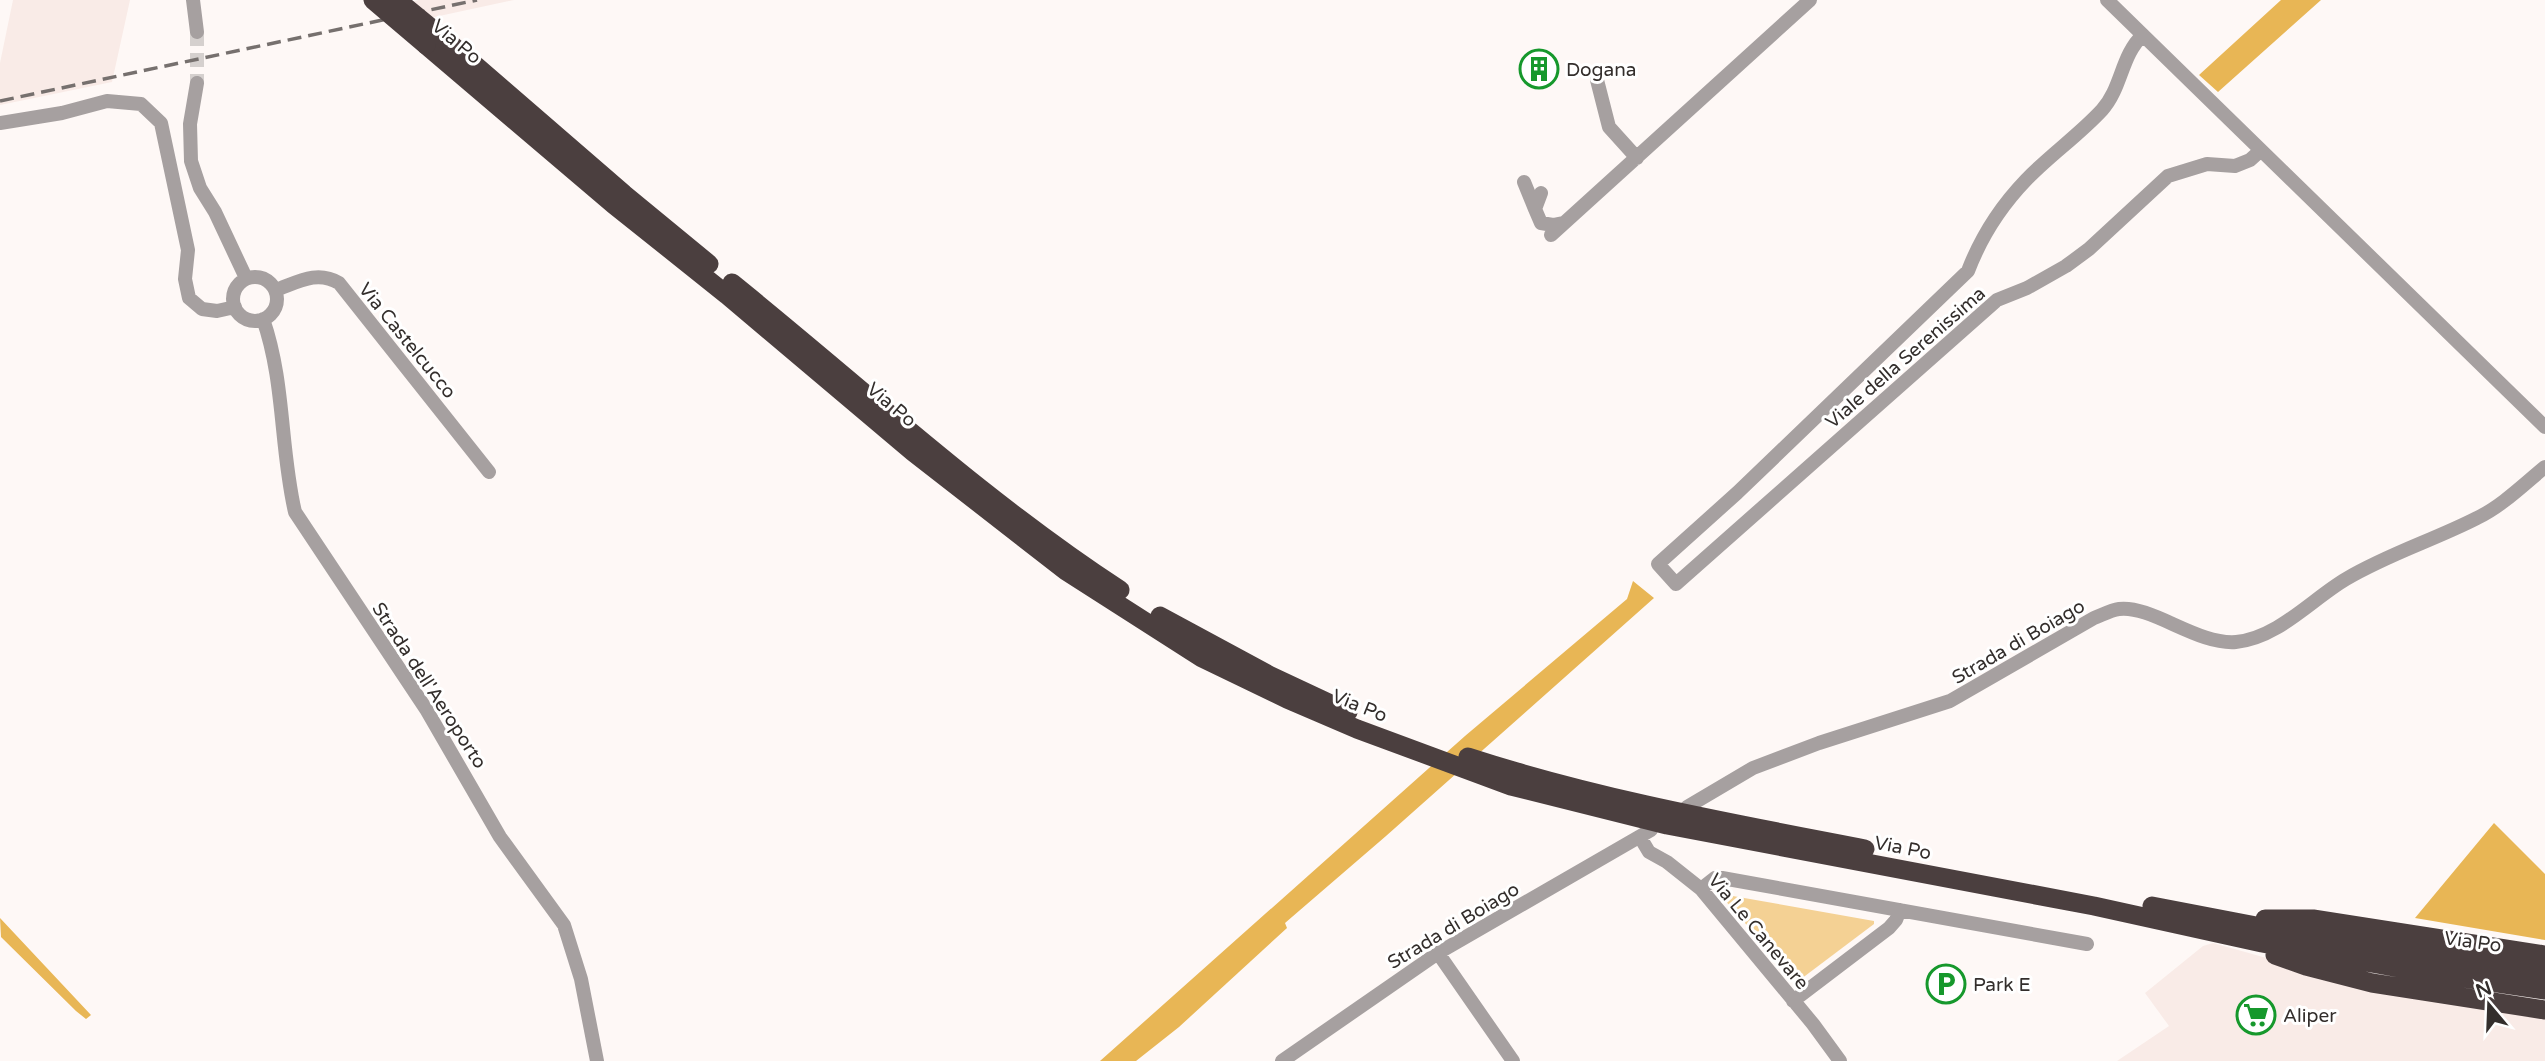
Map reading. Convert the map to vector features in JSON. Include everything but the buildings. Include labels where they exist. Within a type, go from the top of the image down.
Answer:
[{"type":"highway","name":"Via Po","points":[[373,0],[436,43],[999,502],[1081,565],[1174,625],[1269,675],[1361,718],[1539,780],[2410,970],[2545,990]]},
{"type":"highway","name":"Via Po","points":[[397,0],[436,43]]},
{"type":"highway","points":[[2216,926],[2313,919],[2545,955]]},
{"type":"highway","name":"Via Po","points":[[2216,926],[2545,974]]},
{"type":"highway","points":[[2216,926],[2306,966],[2372,983],[2545,1010]]},
{"type":"street","points":[[193,0],[197,32]]},
{"type":"street","points":[[1551,235],[1810,0]]},
{"type":"street","points":[[2107,0],[2545,427]]},
{"type":"street","name":"Viale della Serenissima","points":[[2143,35],[2132,45],[2115,91],[2103,109],[2025,180],[1979,243],[1968,271],[1737,493],[1663,569],[1676,584],[1997,300],[2066,266],[2089,249],[2168,176],[2207,164],[2235,166],[2250,160],[2260,151]]},
{"type":"street","points":[[1597,80],[1609,127],[1637,158]]},
{"type":"street","points":[[197,83],[190,124],[191,162],[200,188],[215,212],[246,278]]},
{"type":"street","points":[[0,123],[62,113],[107,101],[141,104],[160,123],[188,250],[185,279],[190,298],[202,309],[217,311],[235,307]]},
{"type":"street","points":[[1524,182],[1541,223],[1564,223]]},
{"type":"street","points":[[1535,209],[1541,193]]},
{"type":"street","name":"Via Castelcucco","points":[[276,290],[310,278],[327,276],[339,284],[489,472]]},
{"type":"street","points":[[246,278],[264,279],[276,290],[274,309],[263,318],[250,320],[235,307],[234,293],[246,278]]},
{"type":"street","name":"Strada dell'Aeroporto","points":[[263,318],[278,371],[287,478],[295,512],[426,709],[500,836],[564,925],[581,979],[597,1061]]},
{"type":"street","name":"Strada di Boiago","points":[[1687,807],[1760,765],[1950,701],[2094,618],[2119,609],[2139,611],[2218,640],[2239,642],[2250,639],[2275,629],[2345,580],[2384,559],[2479,518],[2545,467]]},
{"type":"street","name":"Strada di Boiago","points":[[1282,1061],[1438,953],[1646,834]]},
{"type":"street","name":"Via Le Canevare","points":[[1646,834],[1649,852],[1667,862],[1700,889],[1840,1061]]},
{"type":"street","points":[[1700,889],[1716,878],[1722,878],[2087,944]]},
{"type":"street","points":[[1793,1001],[1889,928],[1896,920],[1899,910]]},
{"type":"street","points":[[1438,953],[1513,1061]]},
{"type":"shaded area","points":[[13,0],[130,0],[112,82],[0,105],[0,63]]},
{"type":"shaded area","points":[[514,0],[430,18],[410,2]]},
{"type":"shaded area","points":[[2281,0],[2321,0],[2218,92],[2199,75]]},
{"type":"shaded area","points":[[1633,581],[1654,598],[1285,923],[1287,928],[1179,1027],[1136,1061],[1100,1061],[1465,736],[1627,599]]},
{"type":"shaded area","points":[[2494,823],[2545,874],[2545,940],[2415,918]]},
{"type":"shaded area","points":[[1727,895],[1874,921],[1874,924],[1797,982],[1723,898]]},
{"type":"shaded area","points":[[0,918],[91,1015],[86,1019],[76,1011],[1,937]]},
{"type":"shaded area","points":[[2213,943],[2356,983],[2545,1019],[2545,1061],[2117,1061],[2169,1026],[2145,993],[2203,946]]},
{"type":"tunnel","points":[[197,32],[197,83]]},
{"type":"railway","points":[[0,101],[477,0]]},
{"type":"place","name":"Dogana","points":[[1539,69]]},
{"type":"place","name":"Park E","points":[[1946,984]]},
{"type":"place","name":"Aliper","points":[[2256,1015]]}]
